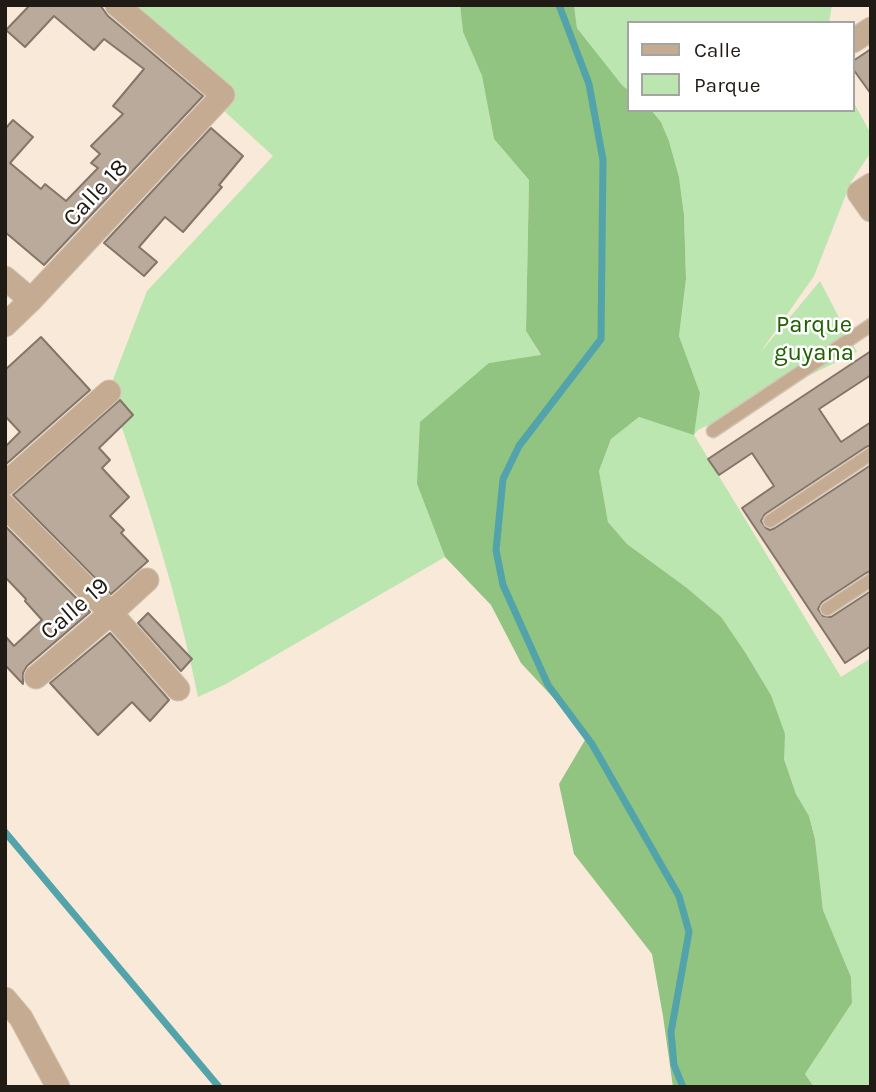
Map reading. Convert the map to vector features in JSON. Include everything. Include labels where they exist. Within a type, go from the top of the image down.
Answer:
[{"type":"street","name":"Calle 18","points":[[5,325],[223,95],[117,5]]},
{"type":"street","points":[[855,40],[871,29]]},
{"type":"street","points":[[5,278],[31,300]]},
{"type":"street","points":[[5,484],[109,393]]},
{"type":"street","points":[[5,506],[111,613],[178,689]]},
{"type":"street","name":"Calle 19","points":[[36,677],[147,580]]},
{"type":"street","points":[[5,999],[21,1018],[58,1087]]},
{"type":"lane","points":[[713,431],[871,325]]},
{"type":"lane","points":[[771,521],[871,454]]},
{"type":"lane","points":[[827,609],[871,580]]},
{"type":"green space","points":[[109,5],[460,5],[463,32],[482,76],[494,139],[529,180],[526,331],[541,356],[489,363],[417,484],[445,557],[226,684],[198,697],[159,542],[109,390],[147,291],[273,156]]},
{"type":"green space","points":[[460,5],[574,5],[577,28],[628,90],[628,112],[653,112],[661,122],[669,141],[679,177],[684,215],[686,279],[679,336],[700,393],[694,435],[639,417],[611,439],[599,471],[608,522],[627,544],[721,617],[771,695],[785,734],[784,759],[796,794],[809,816],[815,839],[823,910],[851,977],[852,1003],[805,1074],[814,1087],[673,1087],[652,954],[574,854],[559,784],[588,735],[521,663],[491,605],[445,557],[417,484],[420,422],[489,363],[541,355],[526,331],[529,180],[494,139],[482,76],[463,32]]},
{"type":"green space","points":[[574,5],[832,5],[829,21],[628,21],[628,90],[577,28]]},
{"type":"green space","name":"Parque guyana","points":[[855,105],[871,134],[871,152],[851,182],[814,276],[760,353],[820,281],[857,352],[698,430],[694,435],[841,677],[871,658],[871,1087],[814,1087],[805,1074],[852,1003],[851,977],[823,910],[815,839],[809,816],[796,794],[784,759],[784,734],[771,695],[720,617],[687,588],[627,544],[608,522],[599,471],[611,439],[639,417],[694,434],[700,393],[679,336],[686,279],[684,215],[679,177],[661,122],[653,112],[855,112]]},
{"type":"building","points":[[30,5],[100,5],[108,16],[203,96],[44,265],[5,232],[5,129],[13,120],[33,137],[10,163],[41,189],[45,184],[66,201],[98,168],[91,163],[100,154],[91,146],[123,114],[113,106],[144,69],[104,39],[94,50],[54,16],[25,47],[6,30]]},
{"type":"building","points":[[871,49],[871,94],[855,72],[855,60]]},
{"type":"building","points":[[211,128],[243,156],[219,185],[222,187],[183,232],[165,217],[139,247],[157,262],[144,276],[104,243]]},
{"type":"building","points":[[41,337],[90,390],[5,465],[5,447],[20,432],[5,416],[5,370]]},
{"type":"building","points":[[871,351],[871,375],[819,409],[841,442],[871,422],[871,445],[765,514],[761,521],[770,530],[775,528],[871,465],[871,571],[822,602],[818,609],[823,616],[831,617],[871,591],[871,646],[845,663],[742,508],[774,486],[752,453],[719,475],[708,459]]},
{"type":"building","points":[[120,400],[133,415],[99,448],[110,460],[102,468],[129,497],[110,516],[124,530],[121,533],[148,561],[111,594],[13,495]]},
{"type":"building","points":[[5,526],[90,612],[27,666],[23,673],[23,684],[5,665],[5,636],[14,646],[42,620],[5,577]]},
{"type":"building","points":[[148,613],[192,659],[181,671],[138,623]]},
{"type":"building","points":[[110,633],[169,700],[150,721],[132,702],[98,735],[50,683]]},
{"type":"waterway","points":[[559,5],[589,84],[603,160],[601,339],[519,446],[503,479],[496,550],[503,585],[548,685],[592,744],[679,896],[689,932],[671,1032],[674,1065],[683,1087]]},
{"type":"waterway","points":[[5,832],[219,1087]]}]
